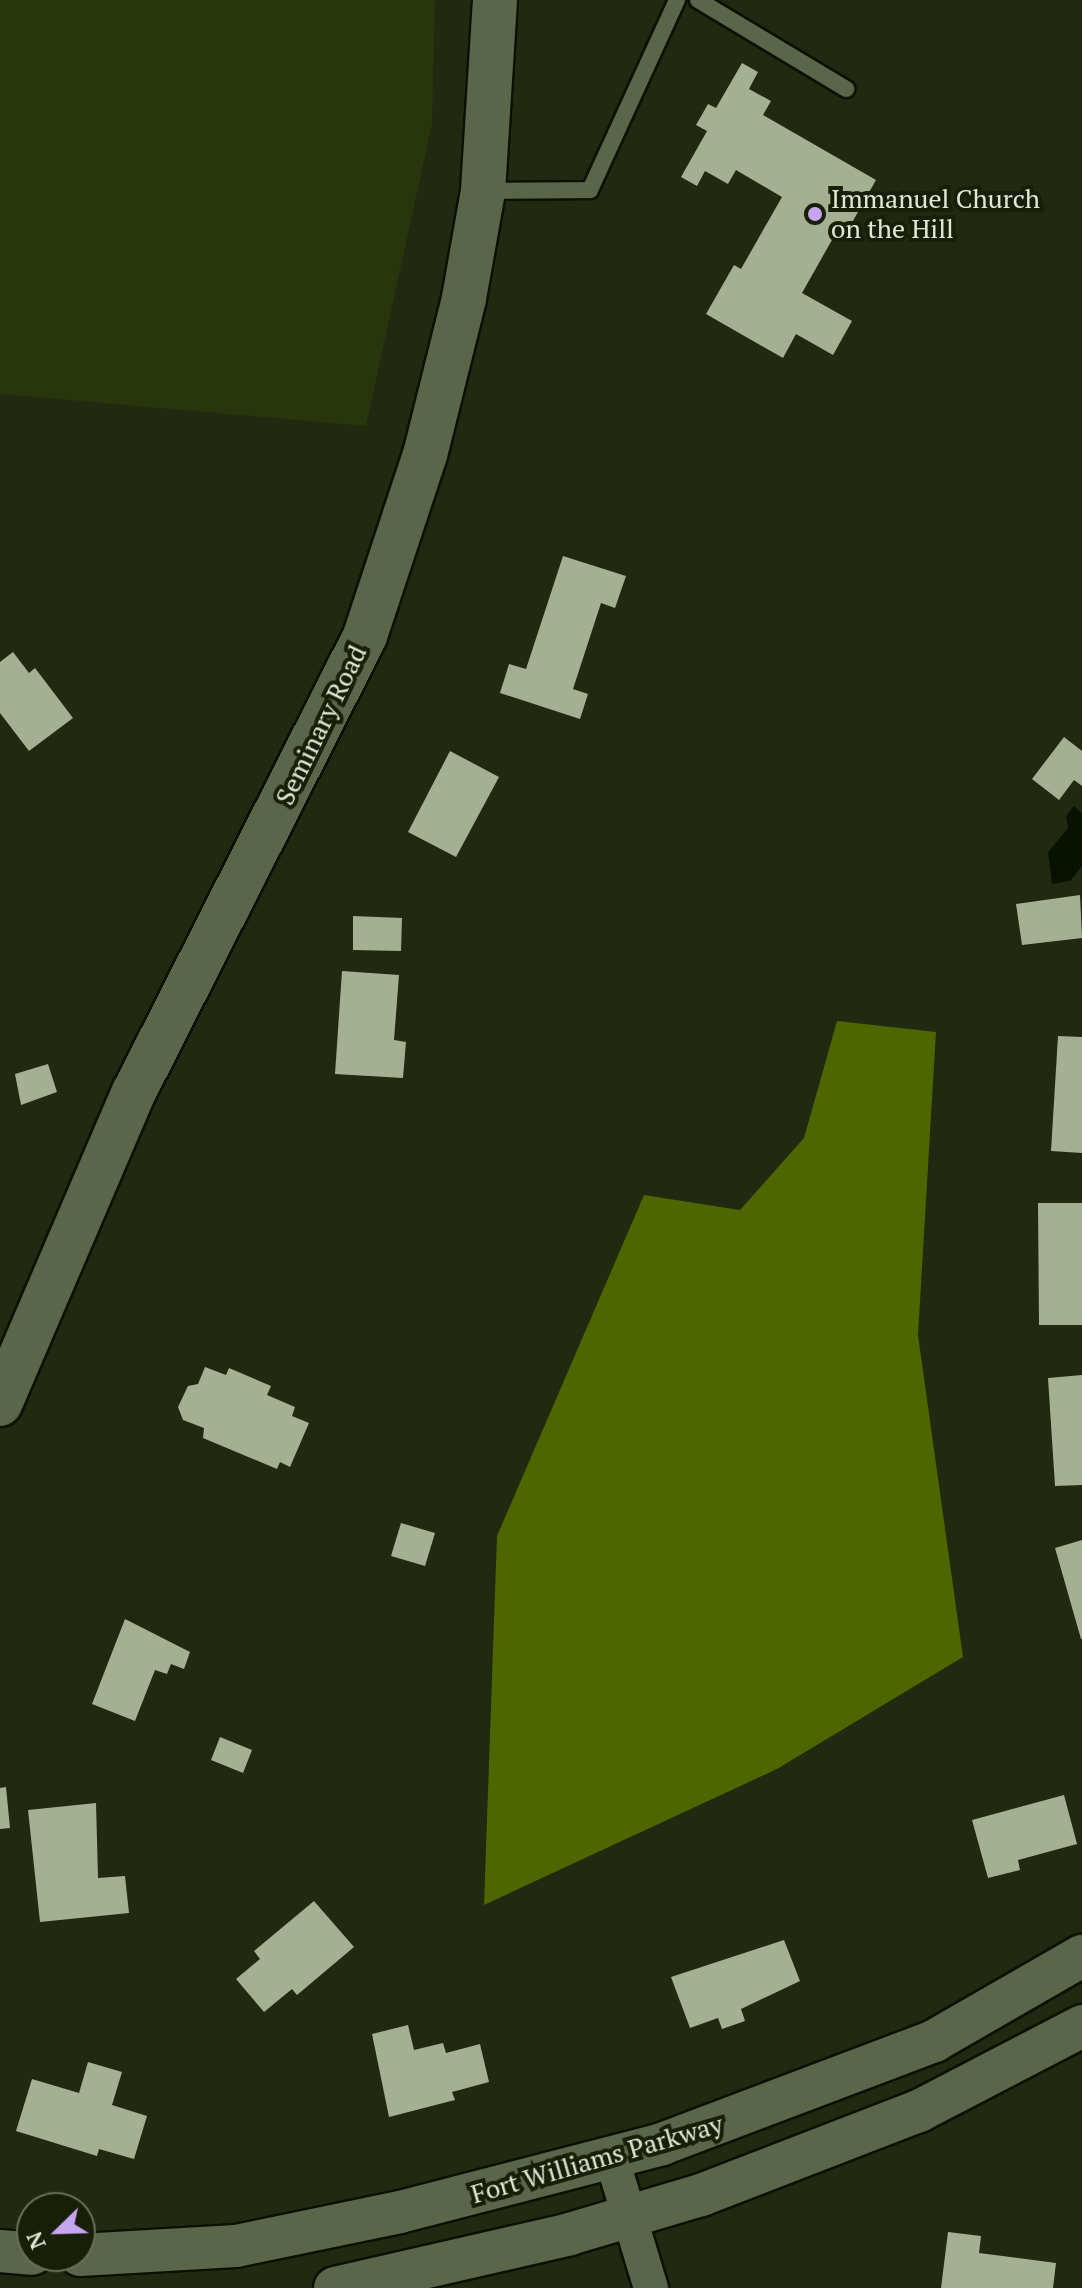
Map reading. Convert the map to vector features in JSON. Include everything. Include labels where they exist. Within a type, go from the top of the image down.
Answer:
[{"type":"main road","name":"Seminary Road","points":[[0,1404],[134,1092],[365,636],[442,398],[483,191],[495,0]]},
{"type":"street","name":"Fort Williams Parkway","points":[[96,2254],[236,2246],[400,2212],[612,2159],[766,2108],[906,2053],[1082,1956]]},
{"type":"street","points":[[335,2288],[631,2217],[807,2158],[919,2111],[1082,2026]]},
{"type":"street","points":[[612,2159],[651,2288]]},
{"type":"lane","points":[[483,191],[590,190],[677,0]]},
{"type":"lane","points":[[698,0],[846,89]]},
{"type":"green space","points":[[0,0],[435,0],[432,124],[366,426],[0,394]]},
{"type":"green space","points":[[837,1021],[936,1032],[918,1335],[963,1657],[777,1769],[484,1905],[497,1536],[644,1195],[740,1210],[804,1138]]},
{"type":"shaded area","points":[[1074,806],[1082,813],[1082,866],[1070,881],[1052,884],[1048,852],[1068,828],[1066,816]]},
{"type":"building","name":"Immanuel Church on the Hill","points":[[742,63],[758,72],[749,89],[771,101],[763,115],[876,180],[845,235],[837,231],[802,293],[852,321],[833,355],[796,334],[783,358],[706,314],[734,265],[741,269],[782,197],[736,170],[728,184],[705,171],[697,186],[681,177],[707,131],[696,125],[708,104],[716,108]]},
{"type":"building","points":[[563,556],[626,576],[615,608],[601,603],[573,689],[588,694],[580,719],[500,693],[509,664],[526,669]]},
{"type":"building","points":[[13,652],[29,673],[35,668],[73,718],[29,751],[0,713],[0,662]]},
{"type":"building","points":[[1064,737],[1082,751],[1082,786],[1074,780],[1059,800],[1032,779]]},
{"type":"building","points":[[450,751],[499,777],[456,857],[408,832]]},
{"type":"building","points":[[1080,895],[1082,938],[1022,945],[1016,904]]},
{"type":"building","points":[[353,916],[402,918],[401,951],[353,950]]},
{"type":"building","points":[[342,971],[399,975],[394,1040],[406,1042],[403,1078],[335,1074]]},
{"type":"building","points":[[1058,1036],[1082,1037],[1082,1153],[1051,1151]]},
{"type":"building","points":[[48,1064],[57,1092],[21,1105],[15,1074]]},
{"type":"building","points":[[1038,1203],[1082,1203],[1082,1325],[1039,1325]]},
{"type":"building","points":[[205,1367],[226,1375],[229,1368],[271,1386],[267,1395],[295,1407],[292,1416],[309,1423],[290,1467],[280,1462],[277,1469],[203,1438],[204,1428],[183,1420],[178,1407],[188,1386],[198,1384]]},
{"type":"building","points":[[1082,1375],[1082,1485],[1055,1486],[1048,1378]]},
{"type":"building","points":[[401,1523],[435,1533],[425,1566],[391,1556]]},
{"type":"building","points":[[1082,1540],[1082,1639],[1081,1639],[1055,1548]]},
{"type":"building","points":[[125,1619],[190,1652],[184,1669],[171,1664],[167,1674],[155,1670],[135,1721],[92,1704]]},
{"type":"building","points":[[220,1737],[252,1750],[243,1773],[211,1760]]},
{"type":"building","points":[[6,1787],[10,1828],[0,1829],[0,1788]]},
{"type":"building","points":[[1064,1795],[1077,1844],[1018,1860],[1020,1870],[988,1878],[972,1820]]},
{"type":"building","points":[[96,1803],[98,1878],[125,1876],[129,1913],[40,1922],[28,1810]]},
{"type":"building","points":[[314,1901],[354,1947],[297,1995],[292,1989],[264,2012],[236,1979],[260,1959],[254,1951]]},
{"type":"building","points":[[784,1940],[800,1981],[741,2009],[745,2021],[722,2029],[718,2018],[690,2028],[671,1977]]},
{"type":"building","points":[[408,2025],[414,2050],[443,2043],[446,2053],[480,2044],[489,2082],[452,2092],[455,2100],[389,2117],[372,2034]]},
{"type":"building","points":[[88,2062],[122,2072],[112,2105],[147,2116],[134,2159],[99,2149],[97,2156],[16,2131],[32,2079],[79,2093]]},
{"type":"building","points":[[948,2232],[981,2236],[979,2253],[1056,2263],[1053,2288],[941,2288]]},
{"type":"place","name":"Immanuel Church on the Hill","points":[[815,214]]}]
